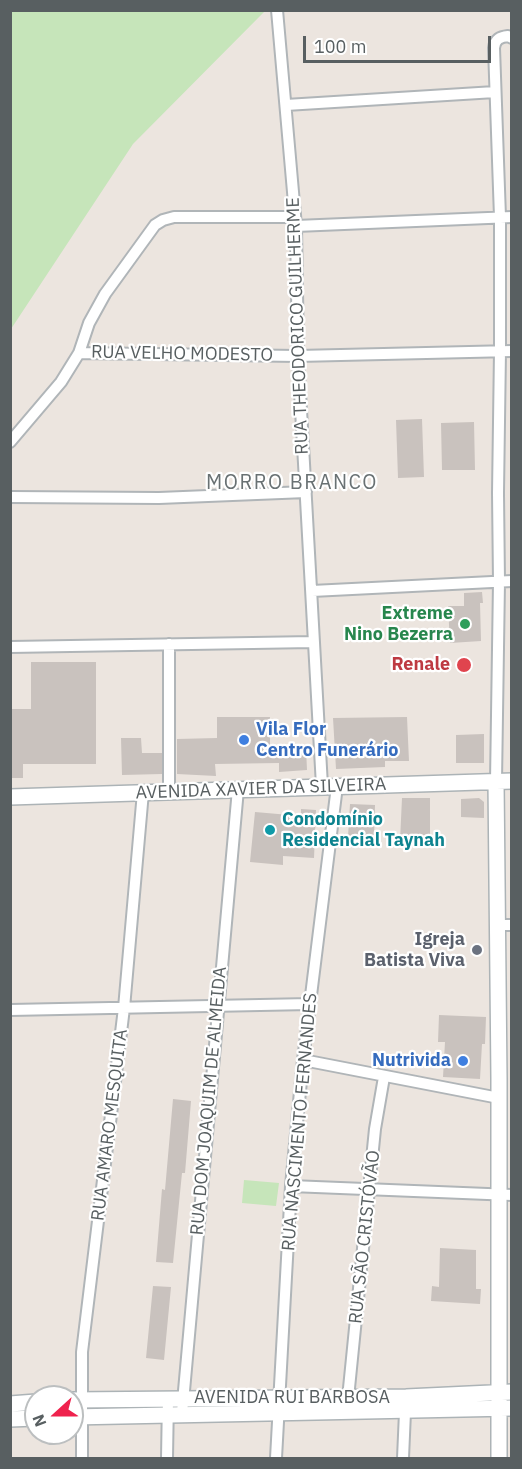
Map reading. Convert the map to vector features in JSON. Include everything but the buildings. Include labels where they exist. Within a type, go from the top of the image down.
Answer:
[{"type":"main road","name":"AVENIDA XAVIER DA SILVEIRA","points":[[10,797],[512,781]]},
{"type":"main road","points":[[495,782],[504,925],[505,1079],[499,1098],[505,1195],[505,1408],[499,1458]]},
{"type":"main road","name":"AVENIDA RUI BARBOSA","points":[[278,1405],[348,1398],[505,1392]]},
{"type":"main road","name":"AVENIDA RUI BARBOSA","points":[[84,1400],[175,1406],[278,1405],[405,1412],[505,1408]]},
{"type":"main road","name":"AVENIDA RUI BARBOSA","points":[[84,1415],[175,1406]]},
{"type":"street","name":"RUA THEODORICO GUILHERME","points":[[277,10],[296,221],[298,356],[313,642],[330,786]]},
{"type":"street","points":[[495,782],[499,582],[498,494],[506,351],[498,187],[495,42],[503,37],[512,38]]},
{"type":"street","points":[[285,105],[495,92]]},
{"type":"street","points":[[498,187],[512,186]]},
{"type":"street","points":[[10,442],[61,382],[79,353],[89,323],[105,294],[155,225],[168,218],[189,216],[296,221],[512,217]]},
{"type":"street","name":"RUA VELHO MODESTO","points":[[79,353],[298,356],[506,351]]},
{"type":"street","points":[[10,497],[159,498],[306,492]]},
{"type":"street","points":[[312,591],[512,581]]},
{"type":"street","points":[[10,647],[313,642]]},
{"type":"street","points":[[169,644],[169,791]]},
{"type":"street","name":"RUA NASCIMENTO FERNANDES","points":[[276,1458],[291,1186],[330,786]]},
{"type":"street","name":"RUA DOM JOAQUIM DE ALMEIDA","points":[[167,1458],[175,1406],[218,1007],[238,789]]},
{"type":"street","name":"RUA AMARO MESQUITA","points":[[78,1385],[124,1008],[143,792]]},
{"type":"street","points":[[10,1010],[310,1004]]},
{"type":"street","points":[[303,1060],[499,1098]]},
{"type":"street","name":"RUA SÃO CRISTÓVÃO","points":[[348,1398],[375,1129],[384,1077]]},
{"type":"street","points":[[291,1186],[505,1195]]},
{"type":"street","points":[[403,1458],[405,1412]]},
{"type":"green space","points":[[11,10],[265,11],[133,144],[11,329]]},
{"type":"green space","points":[[244,1180],[279,1183],[276,1206],[242,1203]]},
{"type":"place","name":"Extreme Nino Bezerra","points":[[465,624]]},
{"type":"place","name":"Renale","points":[[464,665]]},
{"type":"place","name":"Vila Flor Centro Funerário","points":[[244,740]]},
{"type":"place","name":"Condomínio Residencial Taynah","points":[[270,830]]},
{"type":"place","name":"Igreja Batista Viva","points":[[477,950]]},
{"type":"place","name":"Nutrivida","points":[[463,1061]]},
{"type":"district","name":"MORRO BRANCO","points":[[292,483]]}]
